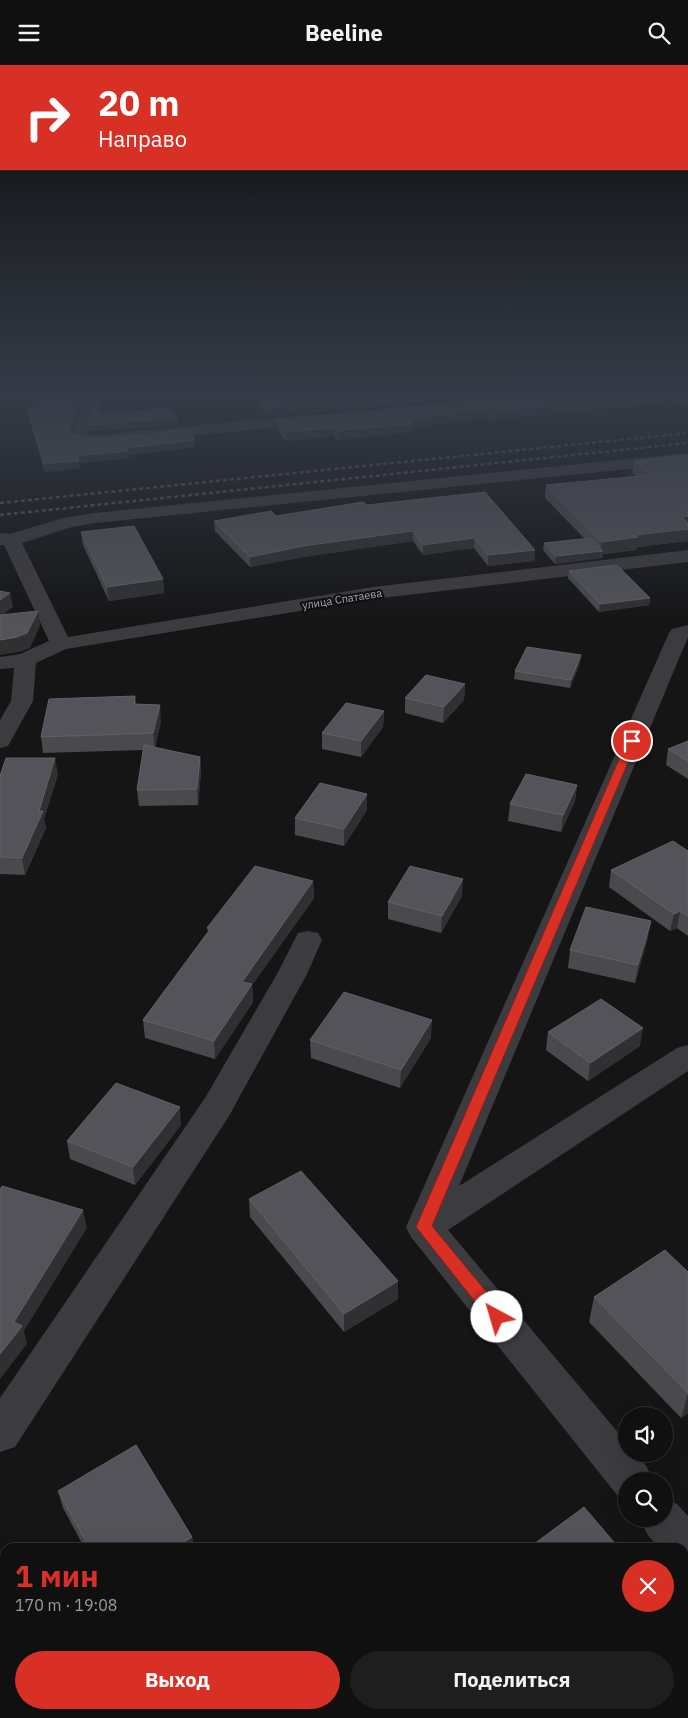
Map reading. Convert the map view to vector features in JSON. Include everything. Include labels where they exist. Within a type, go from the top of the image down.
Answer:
[{"type":"street","points":[[61,644],[5,539],[62,524],[95,518],[558,471]]},
{"type":"street","name":"улица Спатаева","points":[[0,663],[25,660],[61,644],[373,593],[688,556]]},
{"type":"street","points":[[424,1227],[679,633],[688,631]]},
{"type":"street","points":[[0,741],[22,701],[25,660]]},
{"type":"street","points":[[0,1433],[217,1107],[292,974],[308,940]]},
{"type":"street","points":[[424,1227],[688,1056]]},
{"type":"street","points":[[424,1227],[625,1472]]},
{"type":"street","points":[[669,1527],[682,1543]]},
{"type":"building","points":[[646,471],[688,471],[688,516],[682,517],[688,523],[688,529],[636,535],[638,537],[601,542],[546,485],[650,475]]},
{"type":"building","points":[[485,492],[535,550],[488,555],[474,538],[423,545],[413,531],[303,546],[250,557],[214,521],[271,511],[276,516],[363,502],[367,505]]},
{"type":"building","points":[[134,526],[163,579],[107,587],[81,532]]},
{"type":"building","points":[[591,538],[603,551],[556,556],[544,543]]},
{"type":"building","points":[[617,565],[650,598],[600,604],[569,571]]},
{"type":"building","points":[[0,591],[10,593],[0,600]]},
{"type":"building","points":[[38,611],[27,633],[0,640],[0,615]]},
{"type":"building","points":[[527,647],[581,655],[571,680],[515,671]]},
{"type":"building","points":[[426,675],[465,684],[444,707],[405,698]]},
{"type":"building","points":[[135,696],[134,704],[160,705],[153,733],[41,737],[49,699]]},
{"type":"building","points":[[346,703],[384,711],[361,741],[322,733]]},
{"type":"building","points":[[688,741],[688,761],[668,749]]},
{"type":"building","points":[[144,745],[200,757],[197,789],[137,790]]},
{"type":"building","points":[[6,758],[55,758],[39,811],[43,811],[22,858],[0,857],[0,776]]},
{"type":"building","points":[[526,774],[577,785],[563,815],[510,804]]},
{"type":"building","points":[[320,783],[367,794],[344,829],[295,818]]},
{"type":"building","points":[[673,841],[688,851],[688,916],[680,911],[674,914],[611,870]]},
{"type":"building","points":[[255,866],[313,881],[242,982],[252,984],[214,1041],[143,1020],[211,928],[207,928]]},
{"type":"building","points":[[410,866],[463,879],[442,916],[388,902]]},
{"type":"building","points":[[586,907],[651,921],[638,965],[570,950]]},
{"type":"building","points":[[344,992],[432,1020],[401,1070],[310,1040]]},
{"type":"building","points":[[601,999],[643,1028],[590,1063],[548,1032]]},
{"type":"building","points":[[116,1083],[180,1107],[133,1167],[67,1141]]},
{"type":"building","points":[[301,1171],[398,1281],[344,1314],[249,1199]]},
{"type":"building","points":[[2,1186],[83,1210],[14,1322],[22,1326],[0,1354],[0,1190]]},
{"type":"building","points":[[665,1250],[688,1272],[688,1393],[594,1297]]},
{"type":"building","points":[[136,1445],[192,1537],[182,1543],[87,1543],[58,1491]]},
{"type":"building","points":[[584,1507],[615,1543],[535,1543]]},
{"type":"railway","points":[[0,503],[313,471]]},
{"type":"railway","points":[[0,515],[419,471]]},
{"type":"route","points":[[497,1317],[424,1227],[632,741]]}]
